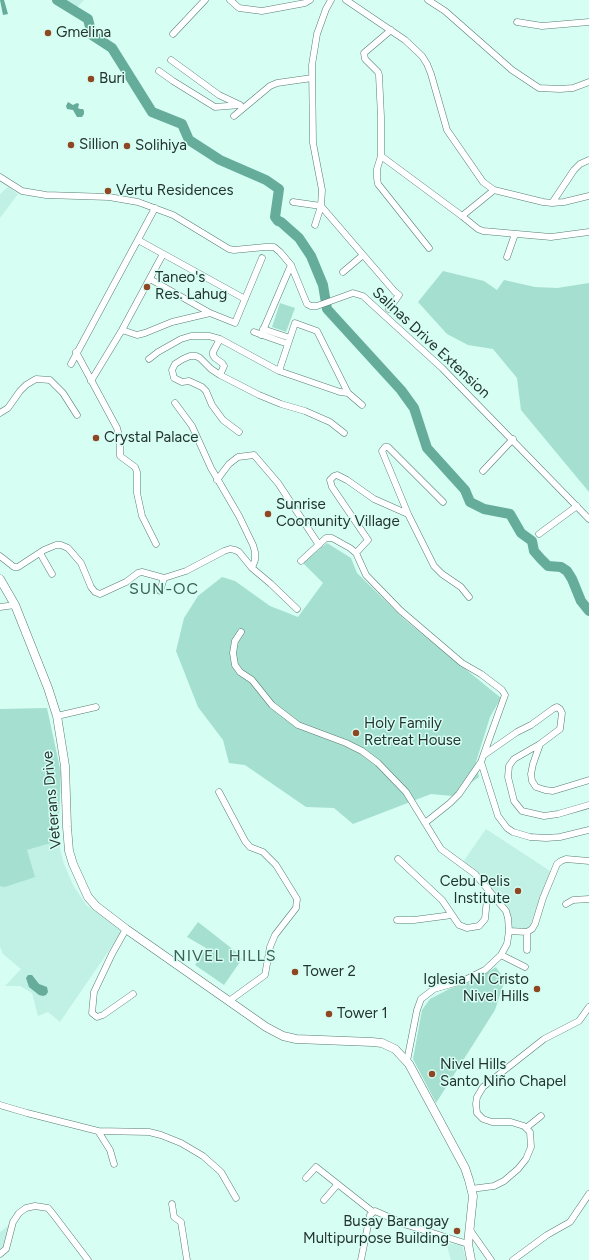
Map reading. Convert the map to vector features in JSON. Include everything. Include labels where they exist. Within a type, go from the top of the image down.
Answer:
[{"type":"main road","name":"Veterans Drive","points":[[0,580],[14,605],[48,688],[57,716],[64,766],[69,851],[73,864],[88,897],[96,906],[126,929],[266,1027],[283,1036],[296,1039],[382,1043],[395,1049],[407,1061],[465,1168],[472,1188]]},
{"type":"main road","points":[[471,1260],[468,1244],[473,1196],[472,1188]]},
{"type":"street","points":[[173,34],[205,0]]},
{"type":"street","points":[[230,0],[239,8],[262,11],[307,2]]},
{"type":"street","points":[[315,225],[321,206],[322,190],[313,143],[312,65],[317,34],[331,0]]},
{"type":"street","points":[[346,0],[405,40],[416,49],[428,64],[447,130],[483,182],[494,190],[552,203],[589,196]]},
{"type":"street","points":[[428,0],[445,10],[512,70],[539,88],[573,88],[589,82]]},
{"type":"street","points":[[517,22],[542,26],[589,22]]},
{"type":"street","points":[[391,30],[364,53],[365,58],[379,75],[381,156],[376,178],[378,184],[429,248]]},
{"type":"street","points":[[171,60],[219,94],[242,107]]},
{"type":"street","points":[[159,71],[215,107],[242,107]]},
{"type":"street","points":[[234,116],[242,107],[270,86],[277,83],[312,78]]},
{"type":"street","points":[[381,156],[478,229],[483,231],[552,237],[589,232]]},
{"type":"street","points":[[552,203],[574,170],[580,164],[589,160]]},
{"type":"street","name":"Salinas Drive Extension","points":[[0,177],[22,191],[46,195],[109,197],[138,202],[172,215],[228,249],[234,250],[274,247],[291,265],[307,304],[311,306],[317,306],[353,293],[363,296],[442,368],[589,518]]},
{"type":"street","points":[[462,216],[494,190]]},
{"type":"street","points":[[293,202],[321,206],[399,295],[389,309]]},
{"type":"street","points":[[70,364],[155,208]]},
{"type":"street","points":[[507,257],[515,234]]},
{"type":"street","points":[[138,240],[245,299]]},
{"type":"street","points":[[91,381],[122,330],[163,254]]},
{"type":"street","points":[[343,272],[363,255]]},
{"type":"street","points":[[150,279],[210,313],[236,323],[262,258]]},
{"type":"street","points":[[262,332],[291,265]]},
{"type":"street","points":[[122,330],[137,335],[172,322],[210,313]]},
{"type":"street","points":[[279,371],[295,323],[317,330],[348,393],[362,405]]},
{"type":"street","points":[[254,332],[262,332],[289,341]]},
{"type":"street","points":[[149,358],[172,344],[191,336],[209,336],[220,340],[279,371],[340,392],[348,393]]},
{"type":"street","points":[[220,340],[213,352],[213,356],[224,366],[220,375]]},
{"type":"street","points":[[76,352],[117,428],[120,439],[120,456],[135,466],[137,472],[137,493],[142,516],[156,544]]},
{"type":"street","points":[[239,432],[223,420],[212,405],[206,391],[202,387],[190,382],[176,380],[172,370],[175,364],[190,356],[196,356],[220,375],[259,395],[330,422],[344,433]]},
{"type":"street","points":[[0,413],[8,408],[26,385],[36,379],[50,380],[63,393],[77,415]]},
{"type":"street","points":[[175,402],[192,426],[217,480],[239,516],[253,545],[255,552],[252,568]]},
{"type":"street","points":[[483,471],[513,439]]},
{"type":"street","points":[[443,502],[388,448],[385,447],[382,451],[408,514],[434,566],[442,574],[461,587],[469,597]]},
{"type":"street","points":[[217,480],[229,464],[238,457],[254,455],[278,483],[319,545]]},
{"type":"street","points":[[356,553],[368,540],[332,487],[330,480],[332,477],[337,475],[347,480],[374,499],[408,514]]},
{"type":"street","points":[[539,534],[577,506]]},
{"type":"street","points":[[301,561],[326,538],[332,538],[350,548],[356,553],[366,575],[401,611],[462,662],[502,690],[504,700],[491,731],[481,762],[459,794],[425,823]]},
{"type":"street","points":[[0,556],[16,568],[40,553],[59,544],[68,548],[81,563],[94,592],[100,594],[126,582],[138,573],[142,572],[164,578],[186,571],[230,549],[239,552],[252,568],[297,609]]},
{"type":"street","points":[[40,553],[52,574]]},
{"type":"street","points":[[160,591],[164,578]]},
{"type":"street","points":[[0,607],[14,605]]},
{"type":"street","points":[[241,632],[235,641],[233,653],[236,665],[240,672],[252,680],[272,705],[298,725],[346,742],[362,751],[378,764],[406,792],[441,849],[475,874],[506,911],[509,931],[507,944],[501,955],[485,970],[465,980],[434,988],[421,999],[417,1010],[407,1061]]},
{"type":"street","points":[[57,716],[96,707]]},
{"type":"street","points":[[484,755],[557,707],[562,713],[560,729],[540,744],[514,759],[509,766],[508,777],[514,801],[522,811],[544,816],[558,814],[589,805]]},
{"type":"street","points":[[540,744],[531,774],[532,781],[536,787],[553,791],[589,780]]},
{"type":"street","points":[[481,762],[498,816],[507,828],[513,832],[530,837],[546,838],[560,837],[589,830]]},
{"type":"street","points":[[219,792],[245,841],[250,847],[263,852],[276,865],[297,899],[296,908],[275,936],[270,947],[265,975],[229,1001]]},
{"type":"street","points":[[398,859],[442,900],[459,925],[467,928],[479,926],[485,919],[488,889]]},
{"type":"street","points":[[509,931],[527,932],[532,929],[557,864],[566,859],[589,862]]},
{"type":"street","points":[[566,904],[573,900],[589,898]]},
{"type":"street","points":[[397,920],[414,920],[452,915]]},
{"type":"street","points":[[126,929],[94,992],[92,1013],[97,1017],[103,1015],[133,994]]},
{"type":"street","points":[[527,932],[527,950]]},
{"type":"street","points":[[501,955],[525,967]]},
{"type":"street","points":[[472,1188],[494,1186],[504,1181],[518,1169],[526,1159],[531,1147],[530,1132],[524,1126],[511,1122],[492,1122],[482,1119],[478,1113],[476,1104],[477,1097],[483,1087],[544,1039],[579,1021],[589,1007]]},
{"type":"street","points":[[0,1105],[98,1131],[149,1132],[161,1135],[181,1143],[203,1156],[220,1172],[236,1198]]},
{"type":"street","points":[[526,1128],[541,1116]]},
{"type":"street","points":[[98,1131],[110,1150],[114,1164]]},
{"type":"street","points":[[306,1178],[316,1167],[373,1212],[375,1211],[407,1225],[468,1244]]},
{"type":"street","points":[[324,1200],[338,1185]]},
{"type":"street","points":[[513,1260],[547,1235],[570,1222],[589,1194]]},
{"type":"street","points":[[172,1204],[174,1216],[181,1222],[187,1260]]},
{"type":"street","points":[[0,1254],[6,1249],[13,1222],[19,1213],[26,1208],[35,1206],[48,1208],[88,1260]]},
{"type":"street","points":[[362,1260],[370,1215],[373,1212]]},
{"type":"street","points":[[469,1229],[472,1236],[491,1260]]},
{"type":"shaded area","points":[[0,0],[4,0],[8,14],[3,15]]},
{"type":"shaded area","points":[[63,0],[84,0],[76,9]]},
{"type":"shaded area","points":[[68,102],[73,105],[77,103],[79,104],[78,108],[83,109],[84,111],[82,117],[77,117],[73,110],[67,109],[66,106]]},
{"type":"shaded area","points":[[8,187],[18,194],[0,218],[0,194]]},
{"type":"shaded area","points":[[443,271],[484,281],[497,290],[504,280],[535,287],[557,288],[589,283],[589,492],[521,410],[517,378],[493,349],[468,345],[447,334],[418,302]]},
{"type":"shaded area","points":[[280,303],[295,308],[286,332],[272,327]]},
{"type":"shaded area","points":[[327,543],[351,558],[357,573],[405,620],[501,698],[490,717],[476,762],[479,777],[452,796],[431,794],[353,824],[334,808],[306,807],[245,765],[229,763],[223,740],[198,707],[176,651],[184,618],[198,596],[222,577],[235,581],[270,606],[298,617],[323,583],[303,563]]},
{"type":"shaded area","points":[[47,708],[61,773],[58,841],[27,850],[35,877],[5,887],[0,886],[0,709]]},
{"type":"shaded area","name":"Cebu Pelis Institute","points":[[486,829],[550,871],[530,926],[526,930],[512,929],[509,911],[477,872],[463,862]]},
{"type":"shaded area","points":[[58,841],[64,864],[73,885],[86,905],[123,930],[60,1022],[48,1012],[38,1016],[32,993],[20,986],[5,986],[21,969],[3,954],[0,947],[0,886],[27,850]]},
{"type":"shaded area","points":[[198,922],[235,951],[242,959],[224,985],[195,965],[206,948],[187,937]]},
{"type":"shaded area","points":[[496,967],[505,980],[495,1010],[436,1103],[413,1059],[422,1010],[430,999],[451,988],[472,982]]},
{"type":"shaded area","points":[[28,975],[32,975],[39,984],[47,987],[48,992],[46,995],[39,995],[29,987],[26,978]]},
{"type":"shaded area","points":[[13,1222],[8,1243],[0,1254],[0,1232]]},
{"type":"shaded area","points":[[446,1243],[462,1245],[466,1260],[451,1260]]},
{"type":"waterway","points":[[57,0],[88,19],[92,35],[112,48],[152,112],[182,124],[189,140],[220,160],[266,180],[279,189],[275,217],[299,238],[311,256],[323,285],[327,309],[401,390],[414,408],[427,448],[465,490],[470,502],[484,509],[510,514],[521,533],[532,541],[534,551],[541,559],[548,566],[561,567],[567,571],[581,601],[589,611]]},
{"type":"place","name":"Gmelina","points":[[48,33]]},
{"type":"place","name":"Buri","points":[[91,79]]},
{"type":"place","name":"Sillion","points":[[71,145]]},
{"type":"place","name":"Solihiya","points":[[127,146]]},
{"type":"place","name":"Vertu Residences","points":[[108,191]]},
{"type":"place","name":"Taneo's Res. Lahug","points":[[147,287]]},
{"type":"place","name":"Crystal Palace","points":[[96,438]]},
{"type":"place","name":"Sunrise Coomunity Village","points":[[268,514]]},
{"type":"place","name":"Holy Family Retreat House","points":[[356,733]]},
{"type":"place","name":"Cebu Pelis Institute","points":[[518,891]]},
{"type":"place","name":"Tower 2","points":[[295,972]]},
{"type":"place","name":"Iglesia Ni Cristo Nivel Hills","points":[[537,989]]},
{"type":"place","name":"Tower 1","points":[[329,1014]]},
{"type":"place","name":"Nivel Hills Santo Niño Chapel","points":[[432,1074]]},
{"type":"place","name":"Busay Barangay Multipurpose Building","points":[[457,1231]]},
{"type":"district","name":"SUN-OC","points":[[164,589]]},
{"type":"district","name":"NIVEL HILLS","points":[[225,956]]}]
